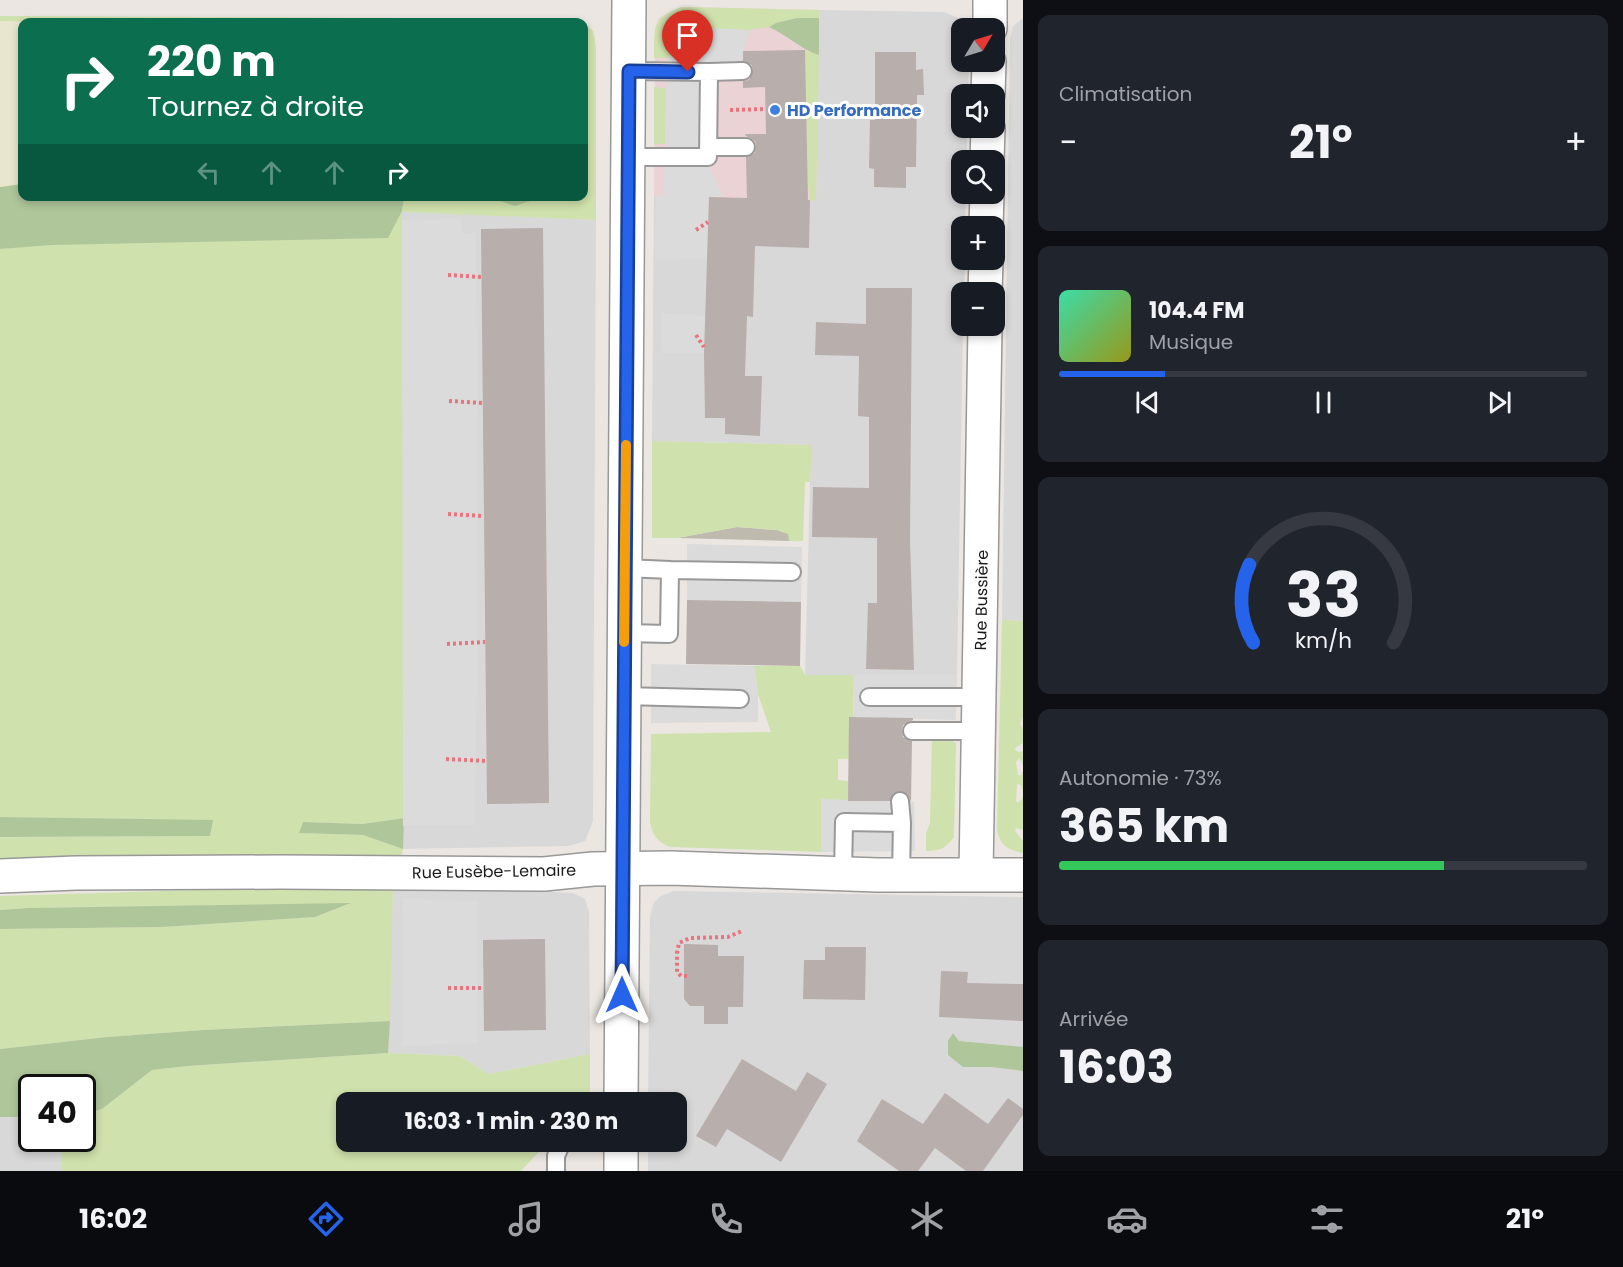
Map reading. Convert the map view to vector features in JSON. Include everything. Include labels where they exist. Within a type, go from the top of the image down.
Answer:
[{"type":"street","points":[[621,1092],[629,0]]},
{"type":"street","points":[[990,0],[990,18]]},
{"type":"street","name":"Rue Bussière","points":[[976,874],[985,336]]},
{"type":"street","name":"Rue Eusèbe-Lemaire","points":[[0,876],[190,873],[544,874],[623,868],[843,874],[1023,875]]},
{"type":"street","points":[[621,1152],[621,1171]]},
{"type":"lane","points":[[629,71],[743,71]]},
{"type":"lane","points":[[628,157],[708,157],[709,72]]},
{"type":"lane","points":[[708,147],[746,147]]},
{"type":"lane","points":[[625,568],[792,572]]},
{"type":"lane","points":[[625,633],[669,634],[670,570]]},
{"type":"lane","points":[[669,613],[687,613]]},
{"type":"lane","points":[[624,696],[740,699]]},
{"type":"lane","points":[[869,697],[979,697]]},
{"type":"lane","points":[[912,731],[978,731]]},
{"type":"lane","points":[[900,801],[901,875]]},
{"type":"lane","points":[[843,874],[844,822],[902,823]]},
{"type":"lane","points":[[556,1171],[558,1152]]},
{"type":"path","points":[[708,110],[765,109]]},
{"type":"path","points":[[696,230],[708,222]]},
{"type":"path","points":[[448,275],[481,277]]},
{"type":"path","points":[[696,335],[704,347]]},
{"type":"path","points":[[449,401],[483,403]]},
{"type":"path","points":[[448,514],[483,516]]},
{"type":"path","points":[[447,644],[484,642]]},
{"type":"path","points":[[446,759],[487,761]]},
{"type":"path","points":[[687,976],[681,976],[677,972],[676,953],[679,943],[690,938],[728,937],[742,931]]},
{"type":"path","points":[[711,937],[712,944]]},
{"type":"path","points":[[448,988],[484,988]]},
{"type":"shaded area","points":[[681,7],[819,10],[816,201],[654,196],[655,28],[659,18]]},
{"type":"shaded area","points":[[819,10],[944,12],[958,18],[951,18],[951,72],[969,72],[968,84],[951,84],[951,138],[967,138],[967,150],[951,150],[951,204],[966,204],[965,216],[951,216],[951,270],[965,270],[964,282],[951,282],[951,336],[963,336],[957,675],[805,675],[811,445],[652,441],[654,196],[816,200]]},
{"type":"shaded area","points":[[1023,18],[1023,621],[1002,620],[1010,39],[1013,26]]},
{"type":"shaded area","points":[[0,21],[18,21],[18,185],[0,187]]},
{"type":"shaded area","points":[[699,28],[750,30],[743,51],[743,71],[710,72],[709,166],[723,197],[709,197],[707,259],[655,260],[656,196],[664,196],[668,58]]},
{"type":"shaded area","points":[[402,211],[596,220],[593,821],[585,841],[569,846],[403,849]]},
{"type":"shaded area","points":[[461,219],[461,233],[476,233],[478,572],[475,825],[403,826],[402,220]]},
{"type":"shaded area","points":[[661,313],[705,316],[704,354],[662,353]]},
{"type":"shaded area","points":[[737,527],[777,530],[789,534],[789,541],[677,538]]},
{"type":"shaded area","points":[[687,544],[802,547],[801,602],[687,600]]},
{"type":"shaded area","points":[[651,664],[754,666],[758,694],[758,722],[651,723]]},
{"type":"shaded area","points":[[854,675],[957,675],[956,720],[853,717]]},
{"type":"shaded area","points":[[821,799],[914,802],[915,851],[821,852]]},
{"type":"shaded area","points":[[393,884],[573,893],[585,899],[589,912],[590,1054],[489,1074],[459,1056],[388,1053]]},
{"type":"shaded area","points":[[674,891],[1023,897],[1023,1171],[648,1171],[648,1152],[687,1152],[687,1092],[648,1092],[650,916],[654,902],[661,896]]},
{"type":"shaded area","points":[[403,899],[478,901],[478,1043],[402,1046]]},
{"type":"shaded area","points":[[0,1117],[18,1117],[18,1152],[62,1152],[62,1171],[0,1171]]},
{"type":"green space","points":[[681,7],[819,10],[819,18],[797,18],[750,30],[699,28],[668,58],[654,58],[654,39],[659,20]]},
{"type":"green space","points":[[0,16],[404,18],[18,18],[18,21],[0,21]]},
{"type":"green space","points":[[797,18],[819,18],[819,55],[769,27]]},
{"type":"green space","points":[[588,26],[593,31],[596,46],[596,220],[402,212],[404,818],[362,824],[303,822],[300,833],[363,835],[403,849],[401,860],[0,862],[0,837],[210,836],[212,821],[0,817],[0,249],[402,211],[403,201],[588,201]]},
{"type":"green space","points":[[805,50],[819,55],[816,201],[810,200],[808,184]]},
{"type":"green space","points":[[654,87],[666,88],[665,144],[654,144]]},
{"type":"green space","points":[[18,185],[18,201],[403,201],[402,211],[388,238],[52,245],[0,249],[0,187]]},
{"type":"green space","points":[[500,201],[530,201],[515,206]]},
{"type":"green space","points":[[652,441],[812,445],[810,482],[805,482],[803,541],[789,541],[788,534],[777,530],[737,527],[677,538],[652,538]]},
{"type":"green space","points":[[1002,620],[1023,621],[1023,718],[1020,723],[1023,730],[1023,743],[1015,750],[1023,751],[1023,765],[1019,758],[1016,762],[1018,775],[1021,775],[1023,771],[1023,791],[1021,785],[1017,784],[1016,801],[1018,803],[1023,795],[1023,830],[1016,828],[1015,831],[1023,841],[1023,853],[1006,846],[997,831]]},
{"type":"green space","points":[[754,666],[800,666],[805,675],[854,675],[853,717],[849,717],[849,759],[838,759],[838,780],[848,781],[848,801],[821,799],[821,852],[670,847],[656,837],[650,822],[651,734],[771,732],[758,694]]},
{"type":"green space","points":[[946,738],[956,743],[954,837],[942,848],[926,851],[926,834],[930,823],[932,739]]},
{"type":"green space","points":[[0,817],[213,820],[210,836],[0,837]]},
{"type":"green space","points":[[404,818],[403,849],[363,835],[299,833],[303,822],[362,824]]},
{"type":"green space","points":[[393,884],[390,1021],[203,1030],[107,1037],[0,1049],[0,929],[163,927],[315,917],[349,904],[0,910],[0,896]]},
{"type":"green space","points":[[351,903],[315,917],[163,927],[0,929],[0,910],[27,908]]},
{"type":"green space","points":[[390,1021],[388,1053],[152,1070],[102,1109],[96,1111],[96,1074],[18,1074],[18,1117],[0,1117],[0,1049],[107,1037]]},
{"type":"green space","points":[[953,1033],[959,1041],[1023,1047],[1023,1071],[992,1067],[963,1067],[948,1055],[948,1041]]},
{"type":"green space","points":[[388,1053],[459,1056],[489,1074],[590,1054],[590,1092],[336,1092],[336,1152],[539,1152],[521,1171],[62,1171],[62,1152],[96,1152],[96,1111],[102,1109],[152,1070]]},
{"type":"building","points":[[805,50],[808,200],[810,200],[809,248],[755,246],[753,317],[747,316],[745,376],[762,376],[760,436],[725,434],[725,418],[705,418],[704,354],[709,197],[747,198],[746,157],[755,153],[756,146],[755,141],[745,134],[766,134],[765,87],[743,88],[743,81],[749,80],[753,71],[752,65],[743,61],[743,51]]},
{"type":"building","points":[[875,52],[916,52],[916,70],[923,69],[924,95],[917,95],[916,167],[906,167],[906,188],[874,187],[874,169],[869,168],[870,120],[875,120]]},
{"type":"building","points":[[543,228],[549,803],[487,804],[481,229]]},
{"type":"building","points":[[866,288],[912,288],[910,539],[914,670],[866,669],[868,603],[877,603],[877,538],[812,537],[813,487],[869,488],[869,417],[858,416],[859,356],[815,355],[816,322],[866,324]]},
{"type":"building","points":[[687,600],[801,602],[800,666],[686,664]]},
{"type":"building","points":[[849,717],[913,718],[903,725],[902,730],[903,737],[912,741],[911,802],[908,795],[900,791],[894,793],[890,801],[848,801]]},
{"type":"building","points":[[545,939],[546,1030],[484,1031],[483,940]]},
{"type":"building","points":[[684,944],[718,945],[718,956],[744,956],[743,1007],[728,1007],[728,1024],[704,1024],[704,1006],[690,1006],[684,999]]},
{"type":"building","points":[[825,947],[866,947],[865,1000],[803,999],[804,960],[825,960]]},
{"type":"building","points":[[941,971],[968,972],[967,983],[1023,984],[1023,1021],[939,1017]]},
{"type":"building","points":[[742,1059],[796,1091],[807,1072],[827,1084],[781,1162],[727,1129],[716,1147],[696,1136]]},
{"type":"building","points":[[945,1093],[988,1124],[1008,1098],[1023,1109],[1023,1115],[983,1171],[966,1171],[935,1148],[918,1171],[899,1171],[857,1141],[882,1099],[923,1124]]},
{"type":"slow traffic","points":[[624,642],[626,445]]},
{"type":"place","name":"HD Performance","points":[[775,110]]},
{"type":"route","points":[[622,995],[629,71],[688,72]]}]
